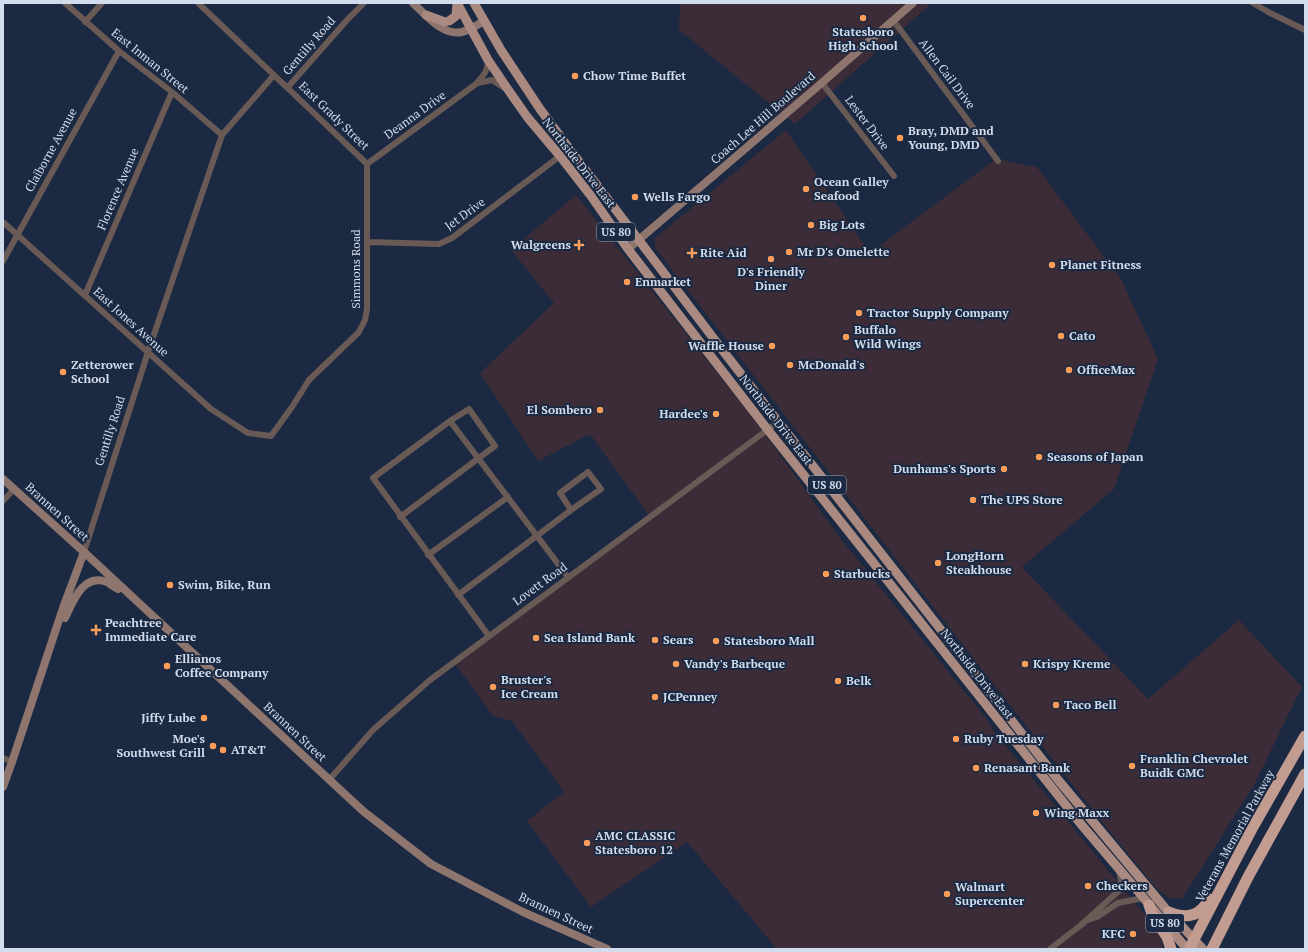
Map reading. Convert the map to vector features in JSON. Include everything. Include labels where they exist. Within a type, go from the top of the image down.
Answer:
[{"type":"highway","name":"Veterans Memorial Parkway","points":[[1190,946],[1252,827],[1305,736]]},
{"type":"highway","points":[[1212,949],[1248,877],[1305,774]]},
{"type":"highway","points":[[1169,912],[1179,916],[1186,916],[1196,914],[1202,910],[1262,804],[1269,798]]},
{"type":"highway","points":[[1146,902],[1167,937],[1171,949]]},
{"type":"highway","points":[[1222,949],[1227,919]]},
{"type":"main road","points":[[426,15],[449,22],[456,16],[457,3]]},
{"type":"main road","name":"Northside Drive East","points":[[457,3],[488,60],[528,118],[560,156],[607,218],[628,249],[768,430],[1080,823],[1146,902],[1190,946],[1203,949]]},
{"type":"main road","name":"Northside Drive East","points":[[474,3],[501,50],[540,108],[639,240],[778,422],[1056,776],[1169,912],[1190,946]]},
{"type":"street","name":"East Inman Street","points":[[65,3],[119,51],[172,92],[222,135]]},
{"type":"street","points":[[85,22],[102,3]]},
{"type":"street","name":"East Grady Street","points":[[198,3],[288,87],[367,164]]},
{"type":"street","name":"Gentilly Road","points":[[288,87],[345,22],[364,3]]},
{"type":"street","points":[[413,3],[438,26],[448,31],[461,32],[484,21]]},
{"type":"street","name":"Coach Lee Hill Boulevard","points":[[628,249],[913,3]]},
{"type":"street","points":[[1253,3],[1305,30]]},
{"type":"street","name":"Allen Cail Drive","points":[[893,20],[998,161]]},
{"type":"street","name":"Claiborne Avenue","points":[[3,261],[119,51]]},
{"type":"street","name":"Deanna Drive","points":[[367,164],[476,84],[488,68],[488,60]]},
{"type":"street","name":"Gentilly Road","points":[[3,787],[84,552],[148,352],[222,135],[274,75]]},
{"type":"street","name":"Deanna Drive","points":[[476,84],[492,80],[509,91]]},
{"type":"street","name":"Lester Drive","points":[[822,82],[894,176]]},
{"type":"street","name":"Florence Avenue","points":[[85,295],[172,92]]},
{"type":"street","name":"Jet Drive","points":[[367,242],[439,244],[452,238],[560,156]]},
{"type":"street","name":"Simmons Road","points":[[248,433],[271,436],[309,380],[359,332],[365,320],[368,309],[367,164]]},
{"type":"street","name":"East Jones Avenue","points":[[3,222],[211,409],[248,433]]},
{"type":"street","points":[[400,517],[495,446],[468,409],[373,478],[400,517],[428,556],[489,636]]},
{"type":"street","points":[[450,421],[568,577]]},
{"type":"street","name":"Lovett Road","points":[[329,780],[373,730],[430,680],[778,422]]},
{"type":"street","points":[[458,595],[601,489],[588,472],[560,493],[571,510]]},
{"type":"street","name":"Brannen Street","points":[[3,479],[84,552],[363,811],[431,864],[523,912],[606,949]]},
{"type":"street","points":[[3,501],[14,489]]},
{"type":"street","points":[[428,556],[508,497]]},
{"type":"street","points":[[47,656],[75,596],[84,585],[94,581],[107,582],[133,598]]},
{"type":"street","points":[[3,758],[12,762]]},
{"type":"street","points":[[1050,949],[1085,922],[1122,888],[1119,869]]},
{"type":"street","points":[[1085,922],[1097,917],[1118,903],[1146,902]]},
{"type":"shaded area","points":[[680,3],[932,3],[795,124],[679,30]]},
{"type":"shaded area","points":[[786,130],[870,253],[996,159],[1037,167],[1121,279],[1158,359],[1114,489],[1022,567],[1148,699],[1239,620],[1302,687],[1254,785],[1182,899],[1171,899],[1157,889],[1102,822],[655,248],[655,238]]},
{"type":"shaded area","points":[[576,195],[754,419],[841,539],[986,718],[992,729],[1159,932],[1163,949],[777,949],[687,842],[591,907],[527,821],[564,792],[512,721],[493,716],[454,662],[650,517],[590,434],[538,461],[480,373],[554,303],[511,250]]},
{"type":"place","name":"Statesboro High School","points":[[863,18]]},
{"type":"place","name":"Chow Time Buffet","points":[[575,76]]},
{"type":"place","name":"Bray, DMD and Young, DMD","points":[[900,138]]},
{"type":"place","name":"Ocean Galley Seafood","points":[[806,189]]},
{"type":"place","name":"Wells Fargo","points":[[635,197]]},
{"type":"place","name":"Big Lots","points":[[811,225]]},
{"type":"place","name":"Walgreens","points":[[579,245]]},
{"type":"place","name":"Mr D's Omelette","points":[[789,252]]},
{"type":"place","name":"Rite Aid","points":[[692,253]]},
{"type":"place","name":"D's Friendly Diner","points":[[771,259]]},
{"type":"place","name":"Planet Fitness","points":[[1052,265]]},
{"type":"place","name":"Enmarket","points":[[627,282]]},
{"type":"place","name":"Tractor Supply Company","points":[[859,313]]},
{"type":"place","name":"Cato","points":[[1061,336]]},
{"type":"place","name":"Buffalo Wild Wings","points":[[846,337]]},
{"type":"place","name":"Waffle House","points":[[772,346]]},
{"type":"place","name":"McDonald's","points":[[790,365]]},
{"type":"place","name":"OfficeMax","points":[[1069,370]]},
{"type":"place","name":"Zetterower School","points":[[63,372]]},
{"type":"place","name":"El Sombero","points":[[600,410]]},
{"type":"place","name":"Hardee's","points":[[716,414]]},
{"type":"place","name":"Seasons of Japan","points":[[1039,457]]},
{"type":"place","name":"Dunhams's Sports","points":[[1004,469]]},
{"type":"place","name":"The UPS Store","points":[[973,500]]},
{"type":"place","name":"LongHorn Steakhouse","points":[[938,563]]},
{"type":"place","name":"Starbucks","points":[[826,574]]},
{"type":"place","name":"Swim, Bike, Run","points":[[170,585]]},
{"type":"place","name":"Peachtree Immediate Care","points":[[96,630]]},
{"type":"place","name":"Sea Island Bank","points":[[536,638]]},
{"type":"place","name":"Sears","points":[[655,640]]},
{"type":"place","name":"Statesboro Mall","points":[[716,641]]},
{"type":"place","name":"Vandy's Barbeque","points":[[676,664]]},
{"type":"place","name":"Krispy Kreme","points":[[1025,664]]},
{"type":"place","name":"Ellianos Coffee Company","points":[[167,666]]},
{"type":"place","name":"Belk","points":[[838,681]]},
{"type":"place","name":"Bruster's Ice Cream","points":[[493,687]]},
{"type":"place","name":"JCPenney","points":[[655,697]]},
{"type":"place","name":"Taco Bell","points":[[1056,705]]},
{"type":"place","name":"Jiffy Lube","points":[[204,718]]},
{"type":"place","name":"Ruby Tuesday","points":[[956,739]]},
{"type":"place","name":"Moe's Southwest Grill","points":[[213,746]]},
{"type":"place","name":"AT&T","points":[[223,750]]},
{"type":"place","name":"Franklin Chevrolet Buidk GMC","points":[[1132,766]]},
{"type":"place","name":"Renasant Bank","points":[[976,768]]},
{"type":"place","name":"Wing Maxx","points":[[1036,813]]},
{"type":"place","name":"AMC CLASSIC Statesboro 12","points":[[587,843]]},
{"type":"place","name":"Checkers","points":[[1088,886]]},
{"type":"place","name":"Walmart Supercenter","points":[[947,894]]},
{"type":"place","name":"KFC","points":[[1133,934]]}]
